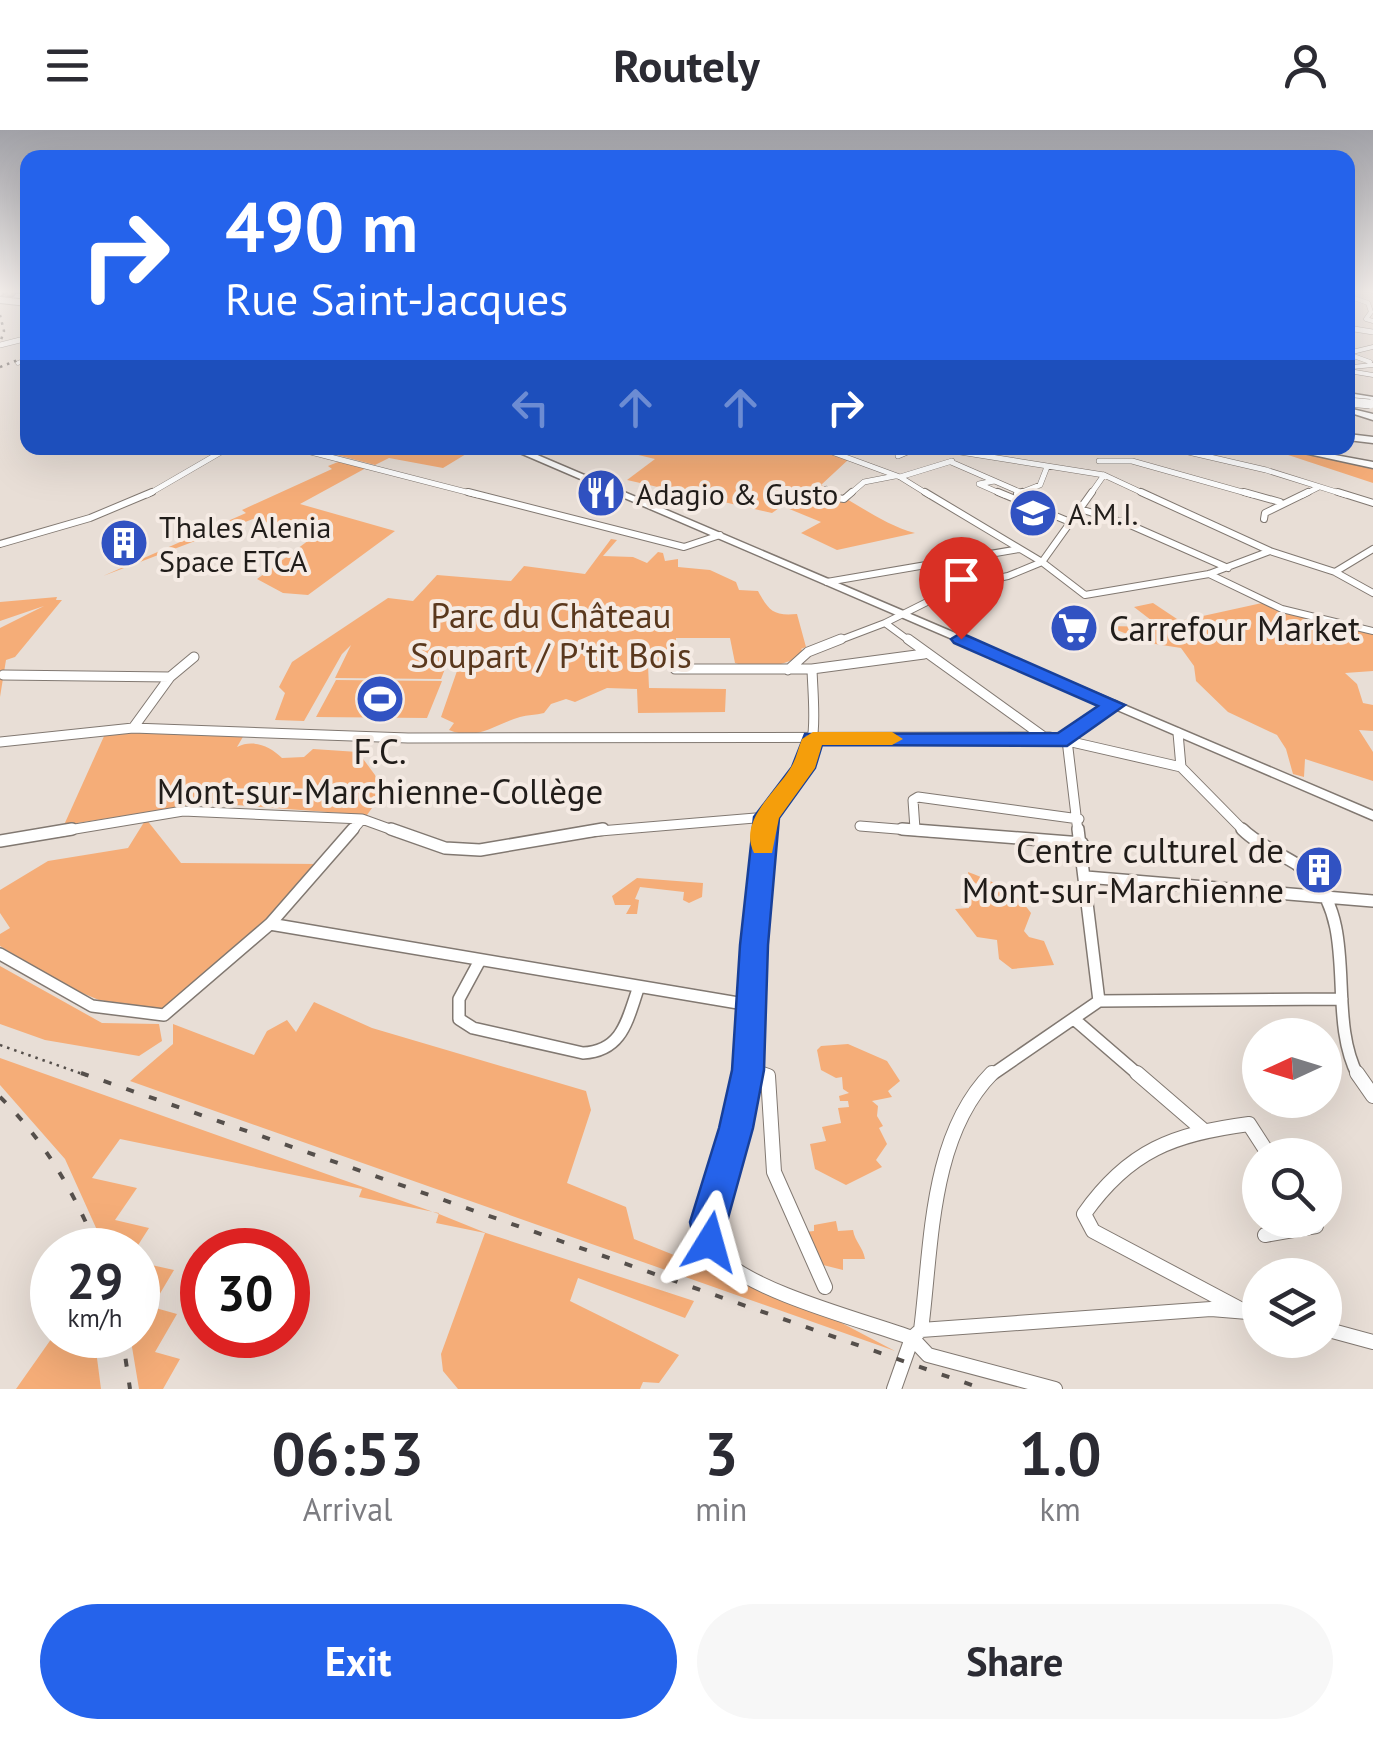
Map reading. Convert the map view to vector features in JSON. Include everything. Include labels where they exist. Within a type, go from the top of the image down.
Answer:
[{"type":"highway","points":[[1322,455],[1373,465]]},
{"type":"main road","points":[[532,455],[1373,816]]},
{"type":"street","points":[[0,544],[65,527],[149,494],[218,455]]},
{"type":"street","points":[[322,455],[684,547],[720,535]]},
{"type":"street","points":[[841,455],[899,476],[1042,562],[1085,596]]},
{"type":"street","points":[[826,488],[830,497],[844,499],[864,482],[951,462],[957,455]]},
{"type":"street","points":[[982,455],[1104,474],[1270,551],[1335,572],[1373,593]]},
{"type":"street","points":[[1097,455],[1104,474]]},
{"type":"street","points":[[1197,455],[1373,504]]},
{"type":"street","points":[[1099,460],[1132,461],[1280,502]]},
{"type":"street","points":[[951,462],[994,480],[1070,522]]},
{"type":"street","points":[[994,480],[980,484],[1006,497],[1040,485],[1048,467]]},
{"type":"street","points":[[788,670],[808,652],[885,624],[960,586],[1008,576],[1042,562],[1104,474]]},
{"type":"street","points":[[1264,520],[1265,513],[1280,502],[1319,487]]},
{"type":"street","points":[[1080,509],[1128,524],[1228,568]]},
{"type":"street","points":[[828,582],[1020,549]]},
{"type":"street","points":[[1335,572],[1373,550]]},
{"type":"street","points":[[1074,597],[1209,574],[1270,551]]},
{"type":"street","points":[[1209,574],[1282,609],[1373,632]]},
{"type":"street","points":[[885,624],[1046,738]]},
{"type":"street","points":[[675,669],[812,669],[924,654]]},
{"type":"street","points":[[133,728],[170,677],[194,657]]},
{"type":"street","points":[[812,669],[813,739],[804,768],[766,817],[748,1070],[736,1128],[708,1222],[710,1242],[718,1256],[731,1269],[917,1334],[1240,1309]]},
{"type":"street","points":[[3,676],[170,677]]},
{"type":"street","points":[[1099,1001],[1067,740],[1068,734],[1114,705]]},
{"type":"street","points":[[0,742],[133,728],[408,738],[1046,738],[1182,767],[1260,846],[1310,874],[1326,898],[1332,909],[1349,1058],[1373,1096]]},
{"type":"street","points":[[1178,732],[1182,767]]},
{"type":"street","points":[[915,829],[916,797],[1079,819]]},
{"type":"street","points":[[0,841],[183,812],[362,819],[444,848],[467,851],[610,828],[766,817]]},
{"type":"street","points":[[0,954],[92,1006],[164,1015],[270,924],[362,819]]},
{"type":"street","points":[[860,826],[1082,843]]},
{"type":"street","points":[[1086,876],[1373,902]]},
{"type":"street","points":[[270,924],[479,962],[750,1004]]},
{"type":"street","points":[[479,962],[459,1000],[459,1018],[465,1024],[583,1053],[594,1054],[614,1046],[623,1035],[638,988]]},
{"type":"street","points":[[894,1389],[917,1334],[946,1162],[964,1108],[991,1074],[1099,1001],[1342,999]]},
{"type":"street","points":[[1074,1019],[1202,1130]]},
{"type":"street","points":[[748,1070],[768,1076],[774,1172],[825,1287]]},
{"type":"street","points":[[1240,1309],[1093,1231],[1084,1219],[1099,1189],[1118,1170],[1171,1138],[1249,1124],[1258,1138]]},
{"type":"street","points":[[917,1334],[928,1356],[1056,1389]]},
{"type":"street","points":[[1342,1334],[1373,1342]]},
{"type":"green space","points":[[337,455],[464,455],[443,468],[389,458],[375,465]]},
{"type":"green space","points":[[638,455],[838,455],[849,459],[821,485],[890,524],[915,533],[837,550],[801,533],[821,522],[782,506],[772,513],[627,480],[655,459]]},
{"type":"green space","points":[[1288,455],[1313,455],[1373,467],[1373,483]]},
{"type":"green space","points":[[338,462],[366,468],[300,504],[395,531],[308,595],[283,593],[257,579],[317,534],[253,519],[103,576],[246,513],[242,510],[332,469],[328,466]]},
{"type":"green space","name":"Parc du Château Soupart / P'tit Bois","points":[[611,539],[617,540],[603,556],[633,557],[647,563],[658,552],[663,553],[665,561],[678,559],[678,567],[710,570],[736,582],[739,590],[758,591],[773,611],[797,614],[804,652],[780,664],[753,667],[735,663],[730,638],[676,638],[674,660],[648,665],[649,688],[726,689],[725,712],[638,713],[637,689],[607,688],[575,702],[566,699],[551,704],[544,713],[468,734],[449,730],[454,723],[441,717],[465,648],[454,646],[441,679],[335,678],[351,645],[304,721],[275,720],[285,693],[279,687],[292,662],[388,598],[413,601],[437,575],[511,581],[524,566],[585,574]]},
{"type":"green space","points":[[57,597],[56,600],[62,600],[15,657],[6,660],[0,697],[0,628],[44,606],[0,621],[0,602]]},
{"type":"green space","points":[[1153,603],[1180,621],[1262,603],[1373,634],[1373,671],[1345,673],[1357,684],[1363,703],[1373,705],[1373,731],[1359,730],[1373,752],[1373,781],[1305,759],[1304,777],[1293,774],[1286,749],[1277,735],[1228,712],[1196,681],[1194,666],[1181,648],[1149,643],[1107,626],[1160,627],[1134,607]]},
{"type":"green space","name":"F.C. Mont-sur-Marchienne-Collège","points":[[336,680],[442,681],[427,718],[316,717]]},
{"type":"green space","points":[[132,731],[244,735],[237,747],[261,745],[282,758],[304,757],[313,749],[358,752],[375,775],[382,794],[367,815],[209,803],[64,825],[105,734]]},
{"type":"green space","points":[[146,819],[181,863],[319,864],[298,895],[162,1009],[99,1000],[70,988],[0,946],[0,934],[10,928],[0,913],[0,890],[48,861],[128,848]]},
{"type":"green space","points":[[968,872],[1003,888],[1025,905],[1031,913],[1024,931],[1029,937],[1044,941],[1054,965],[1012,969],[999,959],[997,940],[977,937],[955,909],[969,908],[968,898],[985,896]]},
{"type":"green space","points":[[637,878],[703,883],[702,897],[689,903],[683,900],[684,892],[640,887],[635,899],[639,900],[637,914],[626,914],[631,905],[615,905],[612,896]]},
{"type":"green space","points":[[0,966],[102,1023],[159,1024],[162,1041],[139,1056],[45,1040],[0,1024]]},
{"type":"green space","points":[[314,1002],[372,1028],[586,1091],[591,1110],[567,1183],[626,1207],[634,1239],[836,1320],[895,1351],[130,1081],[173,1044],[173,1024],[254,1055],[267,1031],[287,1020],[296,1032]]},
{"type":"green space","points":[[848,1044],[887,1061],[900,1081],[888,1091],[892,1097],[872,1101],[878,1106],[877,1116],[883,1126],[879,1128],[887,1144],[876,1160],[882,1167],[846,1185],[815,1169],[810,1144],[826,1141],[822,1127],[841,1123],[838,1108],[849,1107],[848,1101],[840,1101],[839,1096],[849,1093],[843,1089],[842,1077],[821,1070],[817,1050],[821,1046]]},
{"type":"green space","points":[[0,1058],[433,1212],[359,1197],[362,1189],[120,1139],[92,1178],[137,1188],[115,1220],[149,1228],[96,1228],[65,1159],[0,1085]]},
{"type":"green space","points":[[439,1214],[694,1301],[685,1318],[578,1278],[570,1301],[679,1355],[659,1383],[643,1382],[640,1389],[458,1389],[443,1371],[441,1354],[485,1233],[436,1223]]},
{"type":"green space","points":[[836,1221],[838,1231],[853,1230],[865,1259],[843,1259],[843,1270],[819,1264],[805,1232],[814,1231],[814,1225]]},
{"type":"green space","points":[[160,1267],[174,1270],[160,1294]]},
{"type":"green space","points":[[160,1309],[177,1314],[160,1343]]},
{"type":"green space","points":[[160,1353],[180,1359],[163,1389],[139,1389],[134,1358],[160,1358]]},
{"type":"green space","points":[[38,1358],[97,1358],[101,1389],[16,1389]]},
{"type":"railway","points":[[0,367],[20,359]]},
{"type":"railway","points":[[0,1045],[88,1076]]},
{"type":"railway","points":[[81,1073],[983,1389]]},
{"type":"railway","points":[[0,1097],[57,1168],[88,1228]]},
{"type":"railway","points":[[125,1358],[130,1389]]},
{"type":"slow traffic","points":[[763,847],[766,817],[804,768],[813,739],[892,739]]},
{"type":"place","name":"Adagio & Gusto","points":[[601,493]]},
{"type":"place","name":"A.M.I.","points":[[1033,513]]},
{"type":"place","name":"Thales Alenia Space ETCA","points":[[124,543]]},
{"type":"place","name":"Carrefour Market","points":[[1074,628]]},
{"type":"place","name":"F.C. Mont-sur-Marchienne-Collège","points":[[380,699]]},
{"type":"place","name":"Centre culturel de Mont-sur-Marchienne","points":[[1319,870]]},
{"type":"route","points":[[710,1242],[708,1222],[736,1128],[748,1070],[766,817],[804,768],[813,739],[1067,740],[1068,734],[1114,705],[961,639]]}]
